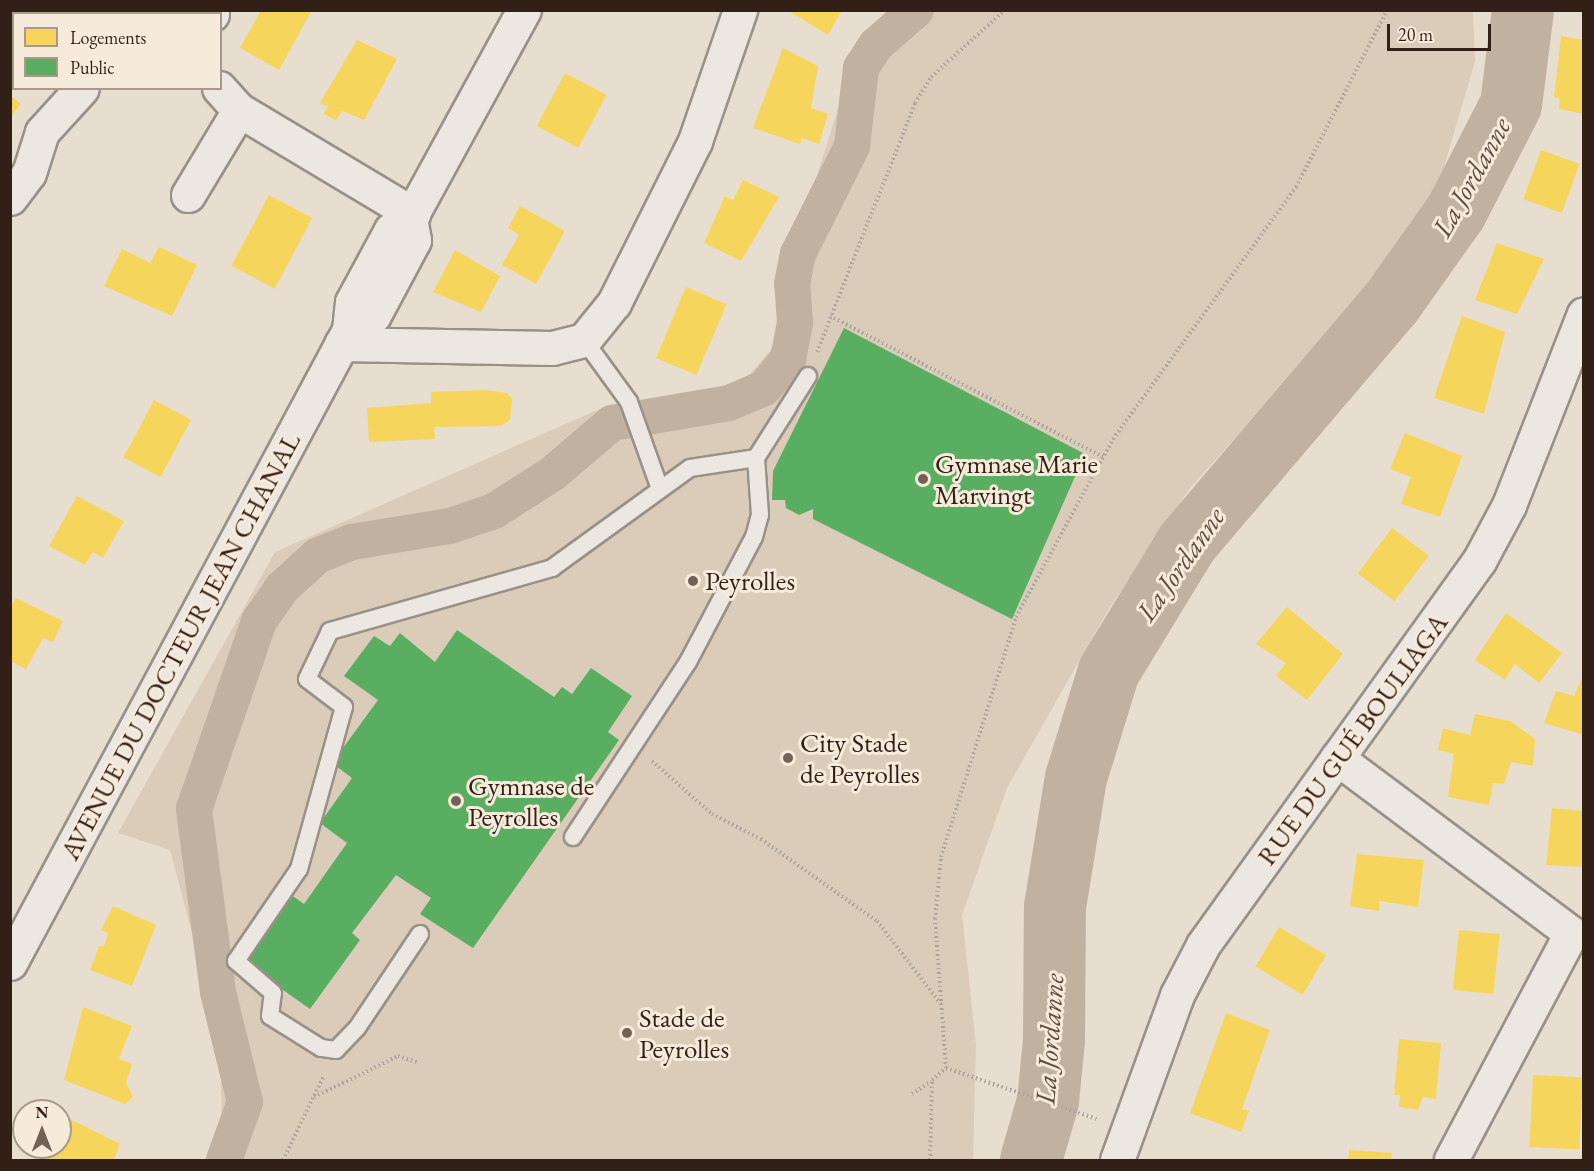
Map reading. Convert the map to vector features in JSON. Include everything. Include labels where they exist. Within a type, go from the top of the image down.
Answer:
[{"type":"street","name":"AVENUE DU DOCTEUR JEAN CHANAL","points":[[10,963],[345,337],[352,302],[378,252],[391,230],[411,216],[524,10]]},
{"type":"street","points":[[345,337],[552,348],[584,340],[614,303],[695,141],[740,10]]},
{"type":"street","points":[[10,198],[29,173],[42,132],[80,90]]},
{"type":"street","points":[[188,195],[229,99],[411,216]]},
{"type":"street","name":"RUE DU GUÉ BOULIAGA","points":[[1118,1161],[1193,963],[1495,535],[1584,314]]},
{"type":"street","points":[[1337,758],[1577,930],[1451,1161]]},
{"type":"lane","points":[[584,340],[629,402],[660,489]]},
{"type":"lane","points":[[573,837],[688,663],[754,537],[760,515],[756,458],[808,376]]},
{"type":"lane","points":[[420,934],[357,1028],[336,1050],[321,1048],[270,1016],[273,993],[236,961],[299,870],[344,707],[307,679],[307,669],[330,631],[552,568],[690,468],[756,458]]},
{"type":"path","points":[[808,376],[915,104],[931,77],[1005,10]]},
{"type":"path","points":[[946,1068],[935,919],[941,857],[986,702],[1016,617],[1103,457],[1198,316],[1296,187],[1387,10]]},
{"type":"path","points":[[830,316],[1103,457]]},
{"type":"path","points":[[637,739],[675,788],[814,873],[877,921],[941,1004]]},
{"type":"path","points":[[283,1161],[336,1050]]},
{"type":"path","points":[[313,1098],[398,1056],[417,1062]]},
{"type":"path","points":[[946,1068],[1088,1115]]},
{"type":"path","points":[[912,1094],[946,1068]]},
{"type":"path","points":[[930,1161],[932,1080]]},
{"type":"shaded area","name":"Peyrolles","points":[[889,11],[1473,11],[1475,61],[1437,191],[1325,339],[1190,488],[1108,610],[1007,788],[962,915],[976,1044],[973,1160],[207,1160],[222,1130],[220,1039],[170,850],[118,833],[275,552],[604,407],[738,388],[775,345],[787,270],[850,71]]},
{"type":"building: Logements","points":[[261,10],[312,10],[279,70],[240,48]]},
{"type":"building: Logements","points":[[787,10],[842,10],[828,35]]},
{"type":"building: Logements","points":[[1561,36],[1584,40],[1584,114],[1559,109],[1560,99],[1554,97]]},
{"type":"building: Logements","points":[[357,40],[397,59],[364,120],[342,111],[336,120],[323,114],[328,107],[320,103]]},
{"type":"building: Logements","points":[[783,48],[818,66],[811,108],[828,114],[819,144],[802,138],[800,144],[753,128]]},
{"type":"building: Logements","points":[[565,73],[606,95],[578,148],[537,126]]},
{"type":"building: Logements","points":[[10,95],[21,104],[10,117]]},
{"type":"building: Logements","points":[[1541,150],[1580,164],[1562,213],[1523,199]]},
{"type":"building: Logements","points":[[743,180],[779,197],[741,261],[704,243],[725,196],[733,200]]},
{"type":"building: Logements","points":[[269,195],[312,218],[275,289],[231,266]]},
{"type":"building: Logements","points":[[520,206],[565,231],[536,284],[502,265],[519,235],[508,228]]},
{"type":"building: Logements","points":[[1497,243],[1544,259],[1517,314],[1475,300]]},
{"type":"building: Logements","points":[[159,247],[197,265],[172,316],[104,286],[122,249],[150,263]]},
{"type":"building: Logements","points":[[455,250],[500,276],[481,312],[433,292]]},
{"type":"building: Logements","points":[[686,287],[727,304],[696,375],[656,358]]},
{"type":"building: Logements","points":[[1462,316],[1505,332],[1484,414],[1434,398]]},
{"type":"building: Logements","points":[[486,390],[507,393],[512,399],[510,420],[501,426],[434,427],[435,439],[369,442],[367,408],[431,403],[431,392]]},
{"type":"building: Logements","points":[[154,400],[191,420],[161,477],[123,457]]},
{"type":"building: Logements","points":[[1405,433],[1462,456],[1440,517],[1401,504],[1411,477],[1390,469]]},
{"type":"building: Logements","points":[[77,496],[124,521],[103,558],[93,552],[85,565],[49,546]]},
{"type":"building: Logements","points":[[1392,528],[1429,556],[1394,601],[1358,574]]},
{"type":"building: Logements","points":[[16,598],[63,621],[53,642],[43,638],[26,669],[10,661],[10,608]]},
{"type":"building: Logements","points":[[1287,607],[1343,654],[1307,700],[1276,676],[1286,663],[1256,644]]},
{"type":"building: Logements","points":[[1506,613],[1562,653],[1539,683],[1515,664],[1505,680],[1475,660]]},
{"type":"building: Logements","points":[[1584,674],[1584,735],[1544,723],[1556,691],[1574,696]]},
{"type":"building: Logements","points":[[1475,714],[1510,721],[1535,739],[1533,766],[1511,762],[1504,784],[1493,783],[1489,805],[1448,797],[1454,754],[1438,750],[1443,728],[1470,735]]},
{"type":"building: Logements","points":[[1552,808],[1584,811],[1584,867],[1546,865]]},
{"type":"building: Logements","points":[[1357,854],[1424,860],[1418,907],[1379,901],[1379,911],[1350,906]]},
{"type":"building: Logements","points":[[113,906],[156,925],[132,986],[90,970],[99,946],[104,946],[108,933],[101,930]]},
{"type":"building: Logements","points":[[1279,927],[1326,955],[1302,995],[1255,966]]},
{"type":"building: Logements","points":[[1459,930],[1500,934],[1494,994],[1453,990]]},
{"type":"building: Logements","points":[[83,1007],[132,1026],[119,1059],[132,1064],[126,1083],[133,1097],[125,1104],[64,1080]]},
{"type":"building: Logements","points":[[1226,1013],[1270,1030],[1242,1109],[1249,1111],[1241,1132],[1190,1113]]},
{"type":"building: Logements","points":[[1399,1039],[1441,1043],[1436,1099],[1423,1097],[1418,1110],[1399,1107],[1400,1095],[1394,1095]]},
{"type":"building: Logements","points":[[1533,1075],[1583,1078],[1579,1150],[1529,1147]]},
{"type":"building: Logements","points":[[72,1120],[120,1144],[114,1160],[48,1160],[72,1159]]},
{"type":"building: Logements","points":[[1349,1150],[1392,1153],[1391,1160],[1348,1160]]},
{"type":"building: Public","name":"Gymnase Marie Marvingt","points":[[844,328],[1085,454],[1012,619],[813,519],[813,509],[799,515],[786,508],[785,500],[772,500],[773,471]]},
{"type":"building: Public","name":"Gymnase de Peyrolles","points":[[457,630],[554,697],[562,687],[572,694],[591,668],[632,696],[608,732],[619,740],[473,948],[420,914],[431,898],[396,875],[352,933],[360,940],[310,1009],[242,961],[290,894],[304,904],[347,843],[320,823],[352,778],[332,763],[378,700],[344,676],[374,636],[390,646],[400,633],[435,662]]},
{"type":"waterway","points":[[224,1160],[245,1102],[218,992],[194,809],[259,621],[281,589],[317,556],[352,542],[450,526],[494,511],[552,474],[612,423],[729,403],[764,388],[788,359],[795,323],[792,284],[798,254],[852,146],[861,68],[876,45],[916,10]]},
{"type":"waterway","name":"La Jordanne","points":[[1031,1160],[1048,1101],[1054,1041],[1055,907],[1076,778],[1109,671],[1187,543],[1392,302],[1456,212],[1511,105],[1523,10]]},
{"type":"place","name":"Gymnase Marie Marvingt","points":[[923,479]]},
{"type":"place","name":"Peyrolles","points":[[693,581]]},
{"type":"place","name":"City Stade de Peyrolles","points":[[788,758]]},
{"type":"place","name":"Gymnase de Peyrolles","points":[[456,801]]},
{"type":"place","name":"Stade de Peyrolles","points":[[627,1033]]}]
